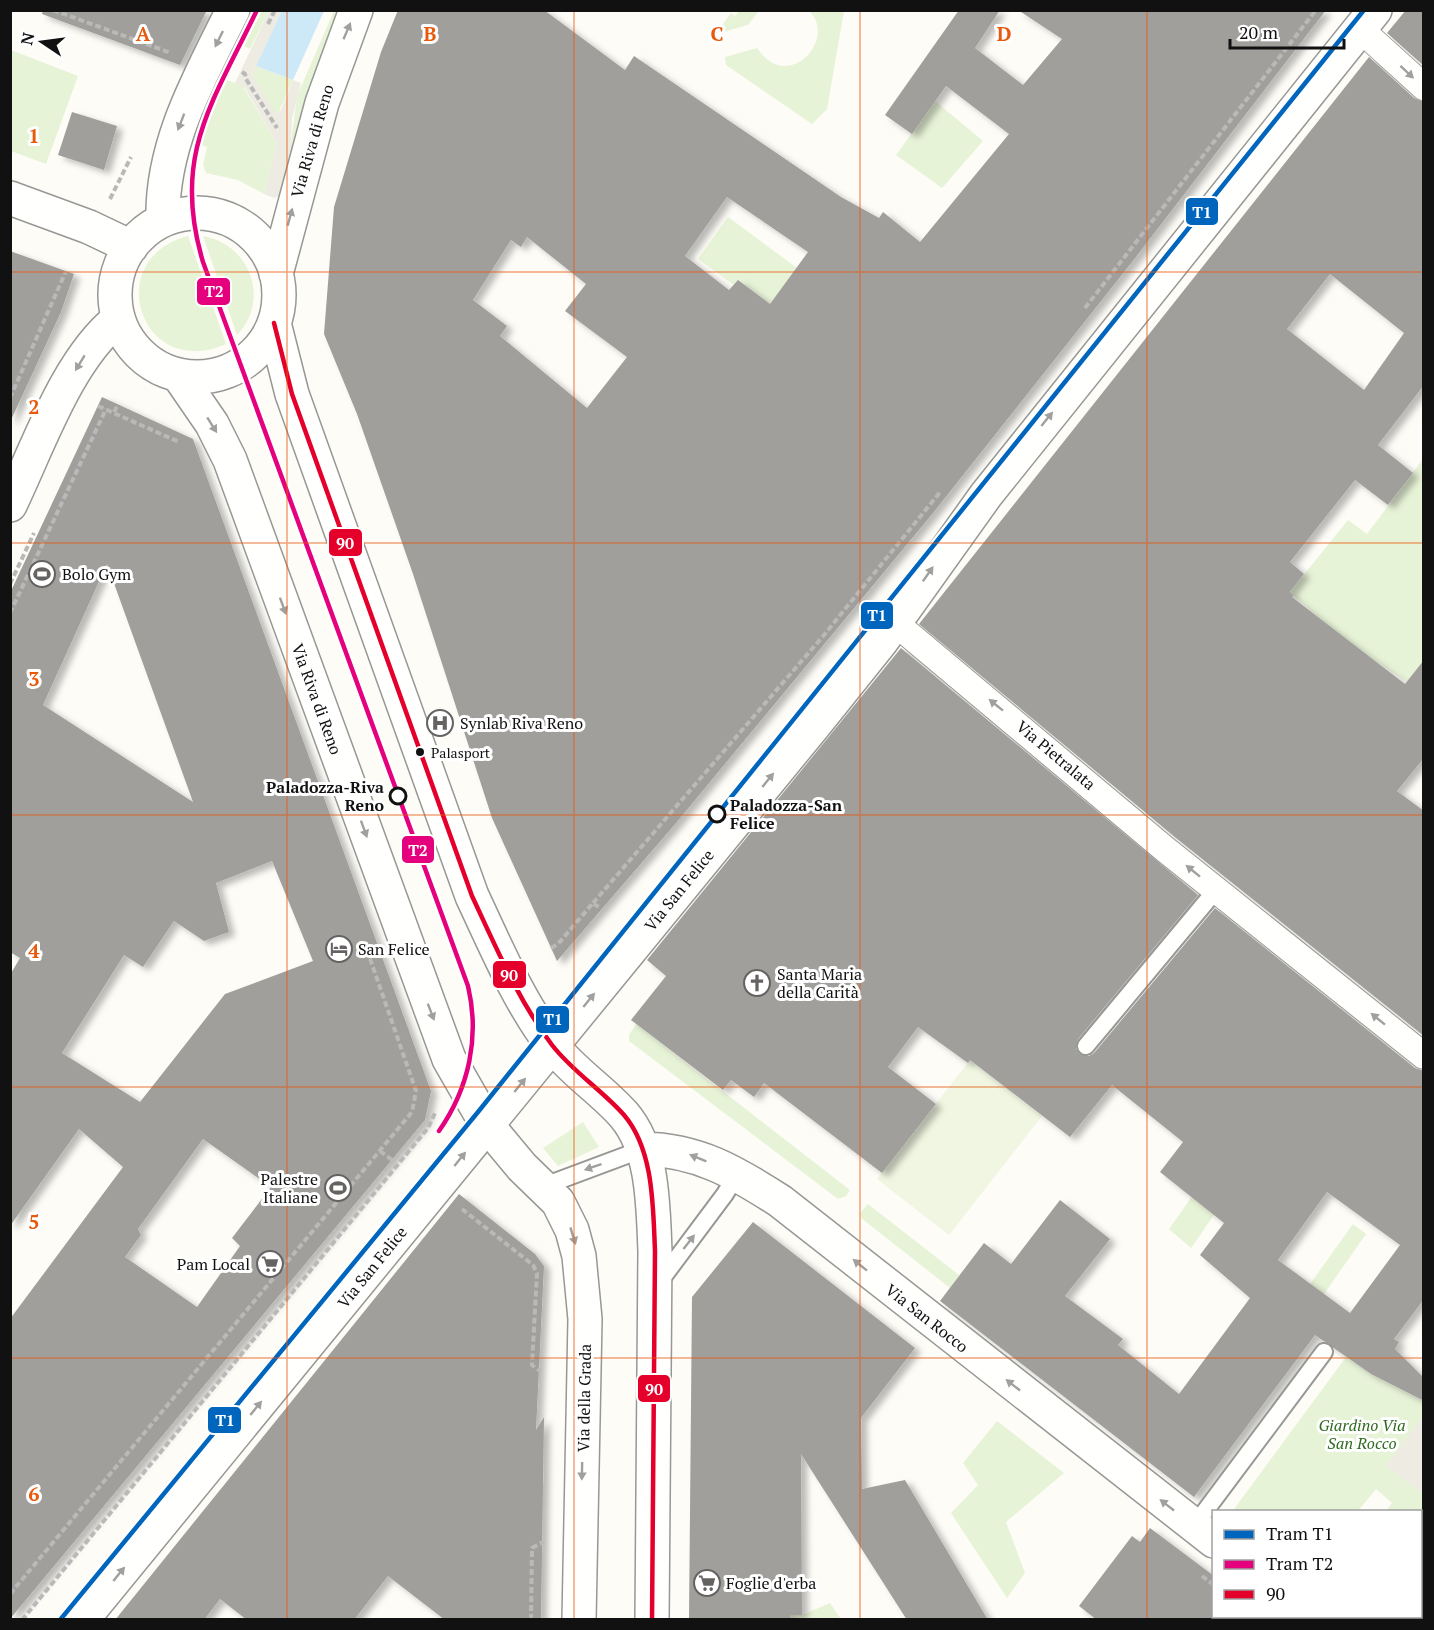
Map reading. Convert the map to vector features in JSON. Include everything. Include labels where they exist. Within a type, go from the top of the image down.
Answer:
[{"type":"street","points":[[163,220],[166,172],[174,139],[186,108],[233,10]]},
{"type":"street","name":"Via Riva di Reno","points":[[276,274],[322,103],[356,10]]},
{"type":"street","points":[[1367,20],[1424,87]]},
{"type":"street","name":"Via San Felice","points":[[82,1620],[816,723],[894,622],[986,495],[1367,20]]},
{"type":"street","points":[[10,198],[89,227],[131,247]]},
{"type":"street","points":[[203,213],[235,222],[261,244],[276,274],[278,299],[274,323],[255,353],[231,370],[200,378],[179,376],[152,365],[131,345],[118,319],[115,304],[117,274],[131,247],[145,231],[163,220],[184,214],[203,213]]},
{"type":"street","points":[[10,505],[80,362],[97,338],[118,319]]},
{"type":"street","points":[[274,323],[292,394],[459,863],[507,972],[552,1046],[573,1070],[623,1114],[634,1129],[643,1149],[652,1203],[655,1290],[652,1620]]},
{"type":"street","name":"Via Riva di Reno","points":[[179,376],[212,424],[230,460],[443,1044],[463,1086],[487,1125]]},
{"type":"street","name":"Via Pietralata","points":[[894,622],[1216,890],[1424,1056]]},
{"type":"street","name":"Via della Grada","points":[[487,1125],[522,1167],[558,1202],[572,1230],[579,1256],[583,1286],[584,1395],[579,1620]]},
{"type":"street","name":"Via San Rocco","points":[[643,1149],[681,1152],[737,1174],[780,1201],[1204,1533]]},
{"type":"lane","points":[[1086,1046],[1216,890]]},
{"type":"lane","points":[[544,1186],[643,1149]]},
{"type":"lane","points":[[655,1290],[737,1174]]},
{"type":"lane","name":"Via San Rocco","points":[[1219,1510],[1324,1352]]},
{"type":"path","points":[[53,10],[171,53]]},
{"type":"path","points":[[1078,318],[1316,10]]},
{"type":"path","points":[[240,71],[245,74],[246,80],[282,132]]},
{"type":"path","points":[[10,398],[66,271]]},
{"type":"path","points":[[30,356],[38,362]]},
{"type":"path","points":[[114,412],[118,405]]},
{"type":"path","points":[[99,406],[186,445]]},
{"type":"path","points":[[10,613],[106,409]]},
{"type":"path","points":[[551,948],[558,944],[824,634],[942,490]]},
{"type":"path","points":[[593,903],[601,909]]},
{"type":"path","points":[[10,1594],[411,1112],[416,1091],[364,942]]},
{"type":"path","points":[[22,1620],[428,1128],[437,1103]]},
{"type":"path","points":[[380,1151],[392,1160]]},
{"type":"path","points":[[455,1217],[461,1209],[533,1265],[537,1273],[532,1365],[540,1371]]},
{"type":"path","points":[[531,1620],[532,1548],[543,1542]]},
{"type":"green space","points":[[247,11],[269,11],[250,49],[233,41]]},
{"type":"green space","points":[[334,11],[340,11],[294,148],[291,142],[297,96]]},
{"type":"green space","points":[[739,11],[759,11],[748,25],[723,32],[720,28],[731,13],[735,16]]},
{"type":"green space","points":[[809,11],[844,11],[827,109],[812,124],[726,65],[725,57],[757,48],[770,61],[783,66],[795,64],[806,57],[814,47],[818,35],[816,22]]},
{"type":"green space","points":[[11,50],[78,76],[46,164],[11,151]]},
{"type":"green space","points":[[256,66],[293,80],[278,114],[272,112],[252,75]]},
{"type":"green space","points":[[216,76],[243,86],[277,144],[264,194],[238,180],[206,173],[203,165],[207,147],[188,142]]},
{"type":"green space","points":[[935,101],[983,141],[942,188],[896,155]]},
{"type":"green space","points":[[728,217],[797,268],[770,304],[734,285],[698,259]]},
{"type":"green space","points":[[188,236],[226,344],[196,351],[172,346],[153,333],[142,313],[139,290],[145,268],[161,249]]},
{"type":"green space","points":[[203,236],[219,241],[233,250],[250,275],[254,290],[253,306],[247,321],[237,335]]},
{"type":"green space","points":[[1423,459],[1423,671],[1412,685],[1349,642],[1290,592],[1348,520],[1367,534]]},
{"type":"green space","points":[[636,1024],[850,1190],[846,1196],[838,1199],[629,1041],[629,1035]]},
{"type":"green space","points":[[970,1060],[1042,1116],[949,1235],[877,1179]]},
{"type":"green space","points":[[583,1122],[599,1147],[558,1166],[543,1148]]},
{"type":"green space","points":[[1222,1154],[1244,1172],[1191,1248],[1169,1229]]},
{"type":"green space","points":[[868,1204],[959,1275],[950,1288],[861,1218],[860,1213]]},
{"type":"green space","points":[[1353,1224],[1366,1234],[1324,1294],[1310,1284]]},
{"type":"green space","name":"Giardino Via San Rocco","points":[[1346,1357],[1371,1374],[1423,1401],[1423,1619],[1373,1618],[1422,1618],[1422,1510],[1387,1510],[1392,1503],[1376,1489],[1359,1510],[1233,1510]]},
{"type":"green space","points":[[997,1421],[1064,1473],[1006,1522],[1025,1573],[1007,1598],[951,1513],[978,1485],[963,1463]]},
{"type":"green space","points":[[830,1603],[841,1619],[790,1619],[790,1615],[802,1615]]},
{"type":"shaded area","points":[[269,11],[282,11],[252,75],[276,114],[281,110],[293,80],[301,83],[292,119],[291,142],[294,148],[280,196],[274,198],[264,194],[277,144],[245,88],[235,83]]},
{"type":"shaded area","points":[[1423,1416],[1423,1494],[1386,1466]]},
{"type":"water","points":[[282,11],[324,11],[293,80],[256,66]]},
{"type":"building","points":[[43,10],[207,10],[180,65],[42,14]]},
{"type":"building","points":[[398,10],[544,10],[625,70],[634,56],[841,197],[879,218],[883,212],[920,242],[1009,134],[946,86],[912,134],[885,115],[959,10],[1000,10],[975,48],[1023,85],[1062,39],[1018,10],[1326,10],[1132,262],[933,513],[676,823],[557,961],[492,818],[413,574],[357,414],[324,334],[334,207],[381,52]],"holes":[[[727,197],[808,252],[770,304],[738,280],[729,290],[685,256]],[[527,237],[586,284],[565,311],[627,357],[587,408],[500,336],[507,326],[473,300],[511,240],[521,247]]]},
{"type":"building","points":[[1406,10],[1424,10],[1424,66],[1387,33]]},
{"type":"building","points":[[1369,57],[1414,98],[1424,102],[1424,385],[1378,445],[1413,473],[1388,505],[1355,480],[1290,562],[1304,574],[1290,592],[1294,595],[1292,597],[1405,684],[1424,660],[1424,758],[1397,791],[1424,811],[1424,1036],[1176,838],[919,624]],"holes":[[[1330,274],[1404,333],[1364,390],[1287,329]]]},
{"type":"building","points":[[72,112],[117,126],[104,170],[58,155]]},
{"type":"building","points":[[10,251],[74,274],[61,312],[10,422]]},
{"type":"building","points":[[102,397],[193,439],[431,1091],[425,1120],[10,1619],[10,1319],[123,1167],[79,1129],[10,1226],[10,975],[20,958],[10,952],[10,593]],"holes":[[[107,564],[193,802],[43,705]],[[272,861],[313,961],[225,994],[140,1102],[62,1053],[124,955],[143,967],[174,921],[204,941],[229,932],[216,883]],[[203,1139],[271,1187],[232,1238],[240,1246],[197,1307],[125,1257],[141,1235],[138,1229]]]},
{"type":"building","points":[[901,648],[1198,895],[1078,1039],[1076,1049],[1080,1054],[1089,1056],[1094,1053],[1215,908],[1415,1068],[1424,1071],[1424,1299],[1394,1339],[1399,1342],[1395,1349],[1424,1378],[1424,1401],[1371,1374],[1315,1335],[1194,1497],[940,1301],[984,1243],[1011,1264],[1060,1200],[1110,1239],[1065,1296],[1123,1339],[1118,1345],[1179,1394],[1250,1298],[1200,1255],[1224,1223],[1160,1172],[1183,1142],[1112,1085],[1070,1137],[970,1060],[968,1063],[918,1027],[888,1067],[936,1104],[882,1173],[764,1083],[754,1097],[731,1080],[723,1090],[631,1020],[666,976],[647,960]],"holes":[[[1327,1192],[1400,1245],[1350,1313],[1278,1260]]]},
{"type":"building","points":[[459,1194],[535,1254],[544,1266],[536,1430],[544,1417],[541,1620],[445,1620],[388,1576],[354,1620],[247,1620],[220,1599],[204,1620],[115,1620]]},
{"type":"building","points":[[753,1222],[915,1348],[861,1418],[862,1489],[905,1480],[988,1620],[907,1620],[801,1454],[802,1615],[790,1615],[790,1620],[689,1620],[692,1297]]},
{"type":"building","points":[[1150,1528],[1212,1574],[1212,1618],[1214,1620],[1097,1620],[1079,1606],[1132,1536],[1140,1542]]},
{"type":"tram line","name":"T2","points":[[257,10],[212,102],[202,131],[194,160],[192,191],[194,225],[203,262],[468,986],[473,1024],[469,1062],[458,1097],[439,1131]]},
{"type":"tram line","name":"T1","points":[[60,1620],[478,1112],[1364,10]]},
{"type":"transit line","name":"90","points":[[274,323],[292,394],[472,896],[508,973],[540,1028],[560,1055],[624,1115],[634,1129],[646,1162],[652,1198],[655,1251],[652,1620]]},
{"type":"place","name":"Bolo Gym","points":[[42,574]]},
{"type":"place","name":"Synlab Riva Reno","points":[[440,723]]},
{"type":"place","name":"Palasport","points":[[420,752]]},
{"type":"place","name":"Paladozza-Riva Reno","points":[[398,796]]},
{"type":"place","name":"Paladozza-San Felice","points":[[717,814]]},
{"type":"place","name":"San Felice","points":[[339,949]]},
{"type":"place","name":"Santa Maria della Carità","points":[[757,983]]},
{"type":"place","name":"Palestre Italiane","points":[[338,1188]]},
{"type":"place","name":"Pam Local","points":[[270,1264]]},
{"type":"place","name":"Foglie d'erba","points":[[707,1583]]}]
